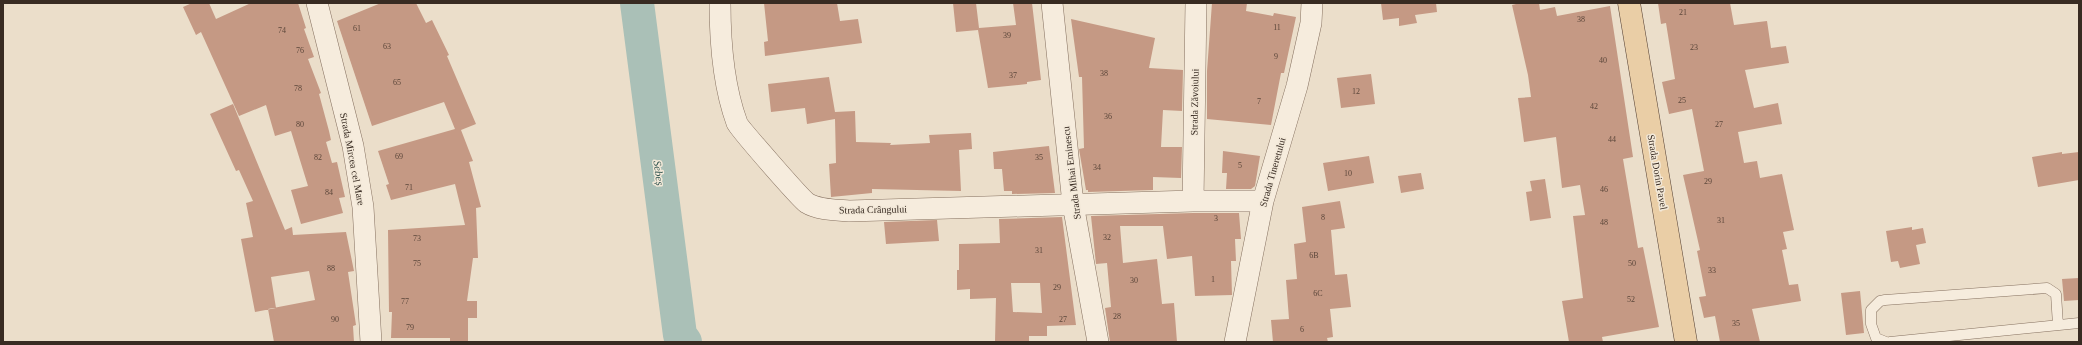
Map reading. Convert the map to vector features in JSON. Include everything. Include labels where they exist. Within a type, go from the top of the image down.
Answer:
[{"type":"main road","name":"Strada Dorin Pavel","points":[[1629,3],[1686,342]]},
{"type":"street","name":"Strada Mircea cel Mare","points":[[317,3],[353,146],[361,193],[369,292],[371,342]]},
{"type":"street","name":"Strada Crângului","points":[[720,3],[720,34],[726,82],[737,125],[808,203],[827,209],[849,211],[1193,201],[1263,201]]},
{"type":"street","name":"Strada Mihai Eminescu","points":[[1052,3],[1073,204],[1098,342]]},
{"type":"street","name":"Strada Zăvoiului","points":[[1193,201],[1196,3]]},
{"type":"street","name":"Strada Tineretului","points":[[1235,342],[1263,201],[1297,86],[1311,23],[1312,3]]},
{"type":"lane","points":[[1886,342],[1876,338],[1871,324],[1871,310],[1880,301],[1885,300],[2047,288],[2056,294],[2058,324]]},
{"type":"lane","points":[[1890,342],[2079,323]]},
{"type":"building","points":[[192,3],[209,3],[216,19],[251,3],[298,3],[306,28],[304,29],[314,57],[308,59],[321,93],[319,94],[331,140],[326,142],[332,163],[337,162],[345,197],[339,198],[343,213],[301,224],[291,190],[308,186],[291,131],[275,136],[266,105],[239,116],[201,32],[196,35],[183,7]]},
{"type":"building","points":[[381,3],[416,3],[426,23],[432,20],[449,55],[447,56],[476,124],[461,130],[473,161],[469,162],[481,207],[476,208],[478,258],[473,258],[467,301],[477,301],[477,318],[468,318],[468,342],[450,342],[450,338],[391,338],[392,312],[389,312],[388,230],[465,225],[455,184],[391,200],[386,185],[389,184],[378,151],[455,129],[444,102],[372,126],[337,21]]},
{"type":"building","points":[[764,3],[837,3],[840,21],[858,19],[862,43],[765,56],[764,42],[768,41]]},
{"type":"building","points":[[953,3],[976,3],[979,28],[1016,25],[1013,3],[1032,3],[1041,80],[1027,82],[1027,84],[988,88],[978,30],[956,32]]},
{"type":"building","points":[[1212,3],[1247,3],[1246,11],[1273,16],[1274,13],[1296,17],[1284,73],[1281,73],[1271,125],[1207,119],[1207,71]]},
{"type":"building","points":[[1381,3],[1436,3],[1437,12],[1415,15],[1417,23],[1399,26],[1399,18],[1383,20]]},
{"type":"building","points":[[1520,3],[1539,3],[1540,10],[1555,7],[1557,16],[1610,6],[1633,157],[1623,159],[1638,248],[1643,247],[1659,327],[1602,337],[1603,342],[1569,342],[1562,301],[1583,298],[1573,216],[1585,215],[1580,185],[1562,188],[1556,137],[1524,142],[1518,98],[1531,97],[1528,75],[1512,5]]},
{"type":"building","points":[[1658,3],[1730,3],[1734,25],[1767,21],[1771,48],[1786,46],[1789,63],[1745,70],[1754,108],[1778,103],[1782,124],[1738,132],[1744,163],[1757,161],[1760,178],[1782,174],[1794,230],[1783,232],[1787,249],[1782,250],[1789,285],[1798,284],[1801,301],[1752,309],[1760,342],[1720,342],[1715,316],[1704,318],[1699,297],[1706,296],[1697,251],[1700,250],[1683,175],[1704,171],[1692,109],[1669,114],[1662,82],[1675,79],[1666,23],[1661,24]]},
{"type":"building","points":[[1071,19],[1155,38],[1149,68],[1183,70],[1182,111],[1163,110],[1161,147],[1182,147],[1181,178],[1153,177],[1153,190],[1088,192],[1088,190],[1086,190],[1079,149],[1084,148],[1082,77],[1079,77]]},
{"type":"building","points":[[1371,74],[1375,104],[1341,108],[1337,78]]},
{"type":"building","points":[[829,77],[835,112],[855,111],[856,142],[891,143],[890,145],[930,143],[929,135],[971,133],[972,149],[959,150],[961,191],[872,189],[872,193],[831,197],[829,164],[836,163],[835,119],[807,124],[805,108],[771,112],[768,84]]},
{"type":"building","points":[[233,104],[285,230],[292,227],[293,235],[346,232],[354,271],[348,272],[356,325],[353,326],[354,342],[274,342],[268,310],[255,312],[241,239],[253,237],[246,203],[253,201],[239,170],[236,171],[210,114]],"holes":[[[309,271],[315,300],[276,307],[271,277]]]},
{"type":"building","points":[[1049,146],[1055,193],[1012,194],[1012,191],[1004,191],[1002,169],[994,169],[993,152]]},
{"type":"building","points":[[1223,151],[1260,156],[1255,186],[1251,189],[1226,189],[1227,173],[1222,173]]},
{"type":"building","points":[[2062,152],[2062,154],[2079,152],[2079,180],[2038,187],[2032,157]]},
{"type":"building","points":[[1369,156],[1374,183],[1328,191],[1323,163]]},
{"type":"building","points":[[1421,173],[1424,189],[1401,193],[1398,176]]},
{"type":"building","points":[[1545,179],[1551,218],[1530,221],[1526,192],[1532,191],[1530,181]]},
{"type":"building","points":[[1340,201],[1345,228],[1331,230],[1335,275],[1347,274],[1351,307],[1330,309],[1333,337],[1327,338],[1328,342],[1273,342],[1271,320],[1289,319],[1286,280],[1297,279],[1294,244],[1306,242],[1302,207]]},
{"type":"building","points":[[1239,213],[1241,239],[1235,239],[1236,261],[1231,261],[1232,295],[1195,296],[1192,256],[1167,259],[1163,226],[1120,226],[1123,263],[1157,259],[1162,304],[1174,303],[1177,342],[1110,342],[1105,308],[1111,307],[1107,263],[1096,264],[1091,216]]},
{"type":"building","points":[[1062,217],[1076,325],[1047,326],[1047,336],[1029,336],[1029,342],[995,342],[996,298],[970,299],[970,289],[957,290],[959,244],[1000,243],[999,219]],"holes":[[[1011,283],[1040,283],[1042,313],[1013,312]]]},
{"type":"building","points":[[937,220],[939,241],[886,244],[884,222]]},
{"type":"building","points":[[1912,227],[1912,230],[1923,228],[1926,243],[1916,245],[1920,264],[1900,268],[1898,261],[1891,262],[1886,231]]},
{"type":"building","points":[[2079,278],[2079,300],[2064,301],[2062,279]]},
{"type":"building","points":[[1860,291],[1864,333],[1846,335],[1841,293]]},
{"type":"waterway","name":"Sebeș","points":[[637,3],[680,335],[685,342]]}]
